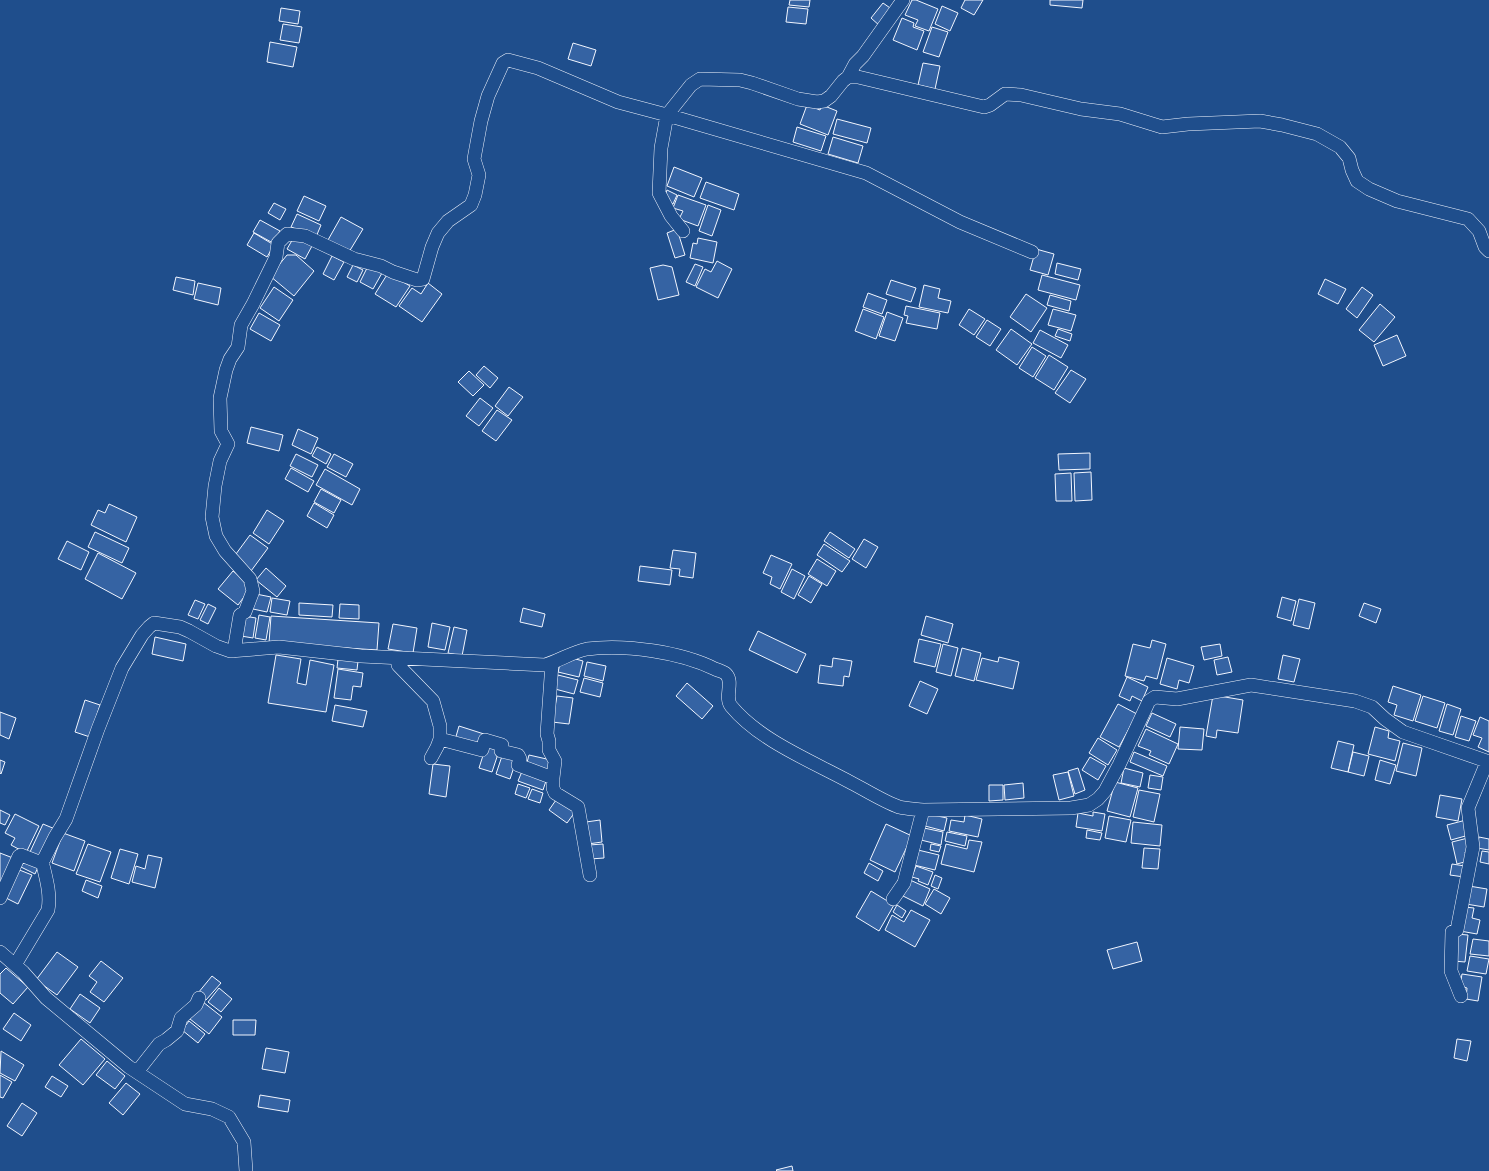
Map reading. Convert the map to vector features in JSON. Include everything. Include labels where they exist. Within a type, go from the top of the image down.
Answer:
[{"type":"street","points":[[683,231],[671,216],[659,193],[661,148],[667,114],[691,85],[700,79],[740,80],[798,99],[817,102],[824,101],[831,96],[848,77],[855,64],[863,56],[903,0]]},
{"type":"street","points":[[234,651],[240,615],[245,612],[253,591],[250,579],[225,551],[216,536],[212,517],[215,486],[220,461],[228,444],[221,431],[220,398],[226,370],[230,359],[238,347],[241,325],[276,257],[278,243],[287,234],[305,236],[354,259],[381,266],[393,272],[417,280],[423,279],[438,232],[448,221],[471,205],[475,195],[479,175],[474,159],[481,122],[490,91],[503,63],[508,60],[538,68],[618,102],[667,114],[866,173],[960,222],[1032,252]]},
{"type":"street","points":[[848,77],[858,76],[984,107],[990,105],[1006,94],[1021,95],[1081,109],[1120,114],[1162,127],[1230,121],[1260,121],[1317,134],[1340,147],[1349,158],[1357,181],[1369,189],[1397,201],[1468,219],[1479,231],[1485,247],[1489,251]]},
{"type":"street","points":[[15,965],[48,910],[50,902],[49,891],[42,861],[66,819],[98,729],[122,668],[149,627],[154,623],[180,627],[226,650],[234,651],[280,647],[361,656],[545,665],[564,656],[587,649],[628,648],[679,656],[708,665],[726,674],[728,679],[728,699],[730,705],[751,726],[780,745],[898,806],[923,810],[1071,808],[1089,805],[1098,799],[1105,791],[1149,701],[1155,697],[1177,699],[1251,685],[1355,701],[1372,707],[1403,732],[1488,762],[1468,808],[1473,847],[1457,930],[1452,932],[1451,971],[1461,996]]},
{"type":"street","points":[[397,658],[398,665],[433,701],[440,726],[440,739],[431,758]]},
{"type":"street","points":[[552,663],[547,734],[549,750],[555,761],[553,788],[555,793],[578,807],[590,875]]},
{"type":"street","points":[[440,739],[482,750],[485,740],[502,745],[501,751],[518,756],[520,759],[518,765],[553,778]]},
{"type":"street","points":[[894,899],[904,883],[923,810]]},
{"type":"street","points":[[0,898],[19,856],[21,855],[39,862],[42,861]]},
{"type":"street","points":[[0,952],[15,965],[46,998],[129,1068],[185,1104],[212,1109],[229,1117],[244,1142],[246,1171]]},
{"type":"street","points":[[137,1072],[160,1044],[177,1031],[181,1018],[196,1005],[198,998]]},
{"type":"building","points":[[790,0],[810,0],[809,7],[789,5]]},
{"type":"building","points":[[912,0],[916,0],[938,9],[929,31],[915,26],[918,20],[905,15]]},
{"type":"building","points":[[965,0],[983,0],[974,15],[961,8]]},
{"type":"building","points":[[1050,0],[1083,0],[1082,8],[1050,5]]},
{"type":"building","points":[[883,3],[893,10],[880,26],[871,18]]},
{"type":"building","points":[[942,6],[958,13],[950,31],[935,24]]},
{"type":"building","points":[[788,7],[808,9],[806,24],[786,22]]},
{"type":"building","points":[[281,8],[300,11],[298,24],[279,21]]},
{"type":"building","points":[[902,18],[914,23],[913,27],[924,31],[917,50],[893,40]]},
{"type":"building","points":[[283,24],[302,27],[299,43],[280,40]]},
{"type":"building","points":[[932,27],[948,32],[939,57],[923,52]]},
{"type":"building","points":[[270,42],[297,47],[293,67],[267,62]]},
{"type":"building","points":[[573,43],[596,50],[591,66],[568,59]]},
{"type":"building","points":[[923,63],[940,66],[935,89],[918,85]]},
{"type":"building","points":[[807,105],[820,110],[822,105],[837,111],[828,135],[800,124]]},
{"type":"building","points":[[837,119],[871,128],[867,143],[833,134]]},
{"type":"building","points":[[797,127],[826,136],[821,151],[793,142]]},
{"type":"building","points":[[833,137],[863,146],[858,163],[828,154]]},
{"type":"building","points":[[674,167],[702,178],[694,197],[667,186]]},
{"type":"building","points":[[706,182],[739,194],[734,210],[700,198]]},
{"type":"building","points":[[667,190],[677,195],[673,204],[663,200]]},
{"type":"building","points":[[678,195],[706,205],[698,226],[679,219],[683,211],[673,208]]},
{"type":"building","points":[[304,196],[326,206],[319,221],[297,211]]},
{"type":"building","points":[[274,203],[286,209],[280,220],[268,213]]},
{"type":"building","points":[[708,205],[721,210],[712,236],[699,231]]},
{"type":"building","points":[[297,214],[321,225],[316,237],[291,227]]},
{"type":"building","points":[[341,217],[363,229],[349,252],[328,240]]},
{"type":"building","points":[[260,220],[280,231],[273,243],[253,232]]},
{"type":"building","points":[[677,229],[685,255],[675,258],[667,233]]},
{"type":"building","points":[[254,233],[274,245],[267,257],[247,245]]},
{"type":"building","points":[[294,237],[312,246],[305,259],[287,249]]},
{"type":"building","points":[[698,238],[717,242],[713,263],[690,258],[693,243],[697,244]]},
{"type":"building","points":[[1036,249],[1054,254],[1048,275],[1030,270]]},
{"type":"building","points":[[287,255],[296,255],[314,271],[294,296],[270,276]]},
{"type":"building","points":[[332,256],[344,262],[334,280],[323,274]]},
{"type":"building","points":[[717,261],[732,269],[718,298],[696,287],[705,269],[711,272]]},
{"type":"building","points":[[1057,263],[1081,269],[1078,280],[1055,274]]},
{"type":"building","points":[[695,264],[703,267],[695,286],[686,282]]},
{"type":"building","points":[[353,265],[363,270],[357,282],[347,277]]},
{"type":"building","points":[[663,265],[672,267],[679,295],[658,300],[650,268]]},
{"type":"building","points":[[368,266],[382,273],[373,289],[360,282]]},
{"type":"building","points":[[388,273],[410,286],[396,307],[375,294]]},
{"type":"building","points":[[1042,275],[1080,285],[1076,300],[1038,290]]},
{"type":"building","points":[[176,277],[195,281],[193,295],[173,290]]},
{"type":"building","points":[[1325,279],[1346,289],[1338,304],[1318,294]]},
{"type":"building","points":[[891,280],[916,288],[911,302],[886,294]]},
{"type":"building","points":[[198,283],[221,288],[218,305],[194,299]]},
{"type":"building","points":[[428,283],[442,294],[422,322],[399,306],[412,288],[421,294]]},
{"type":"building","points":[[924,285],[940,289],[938,298],[951,301],[948,313],[919,307]]},
{"type":"building","points":[[274,287],[293,300],[279,321],[260,308]]},
{"type":"building","points":[[1362,287],[1373,295],[1357,318],[1346,309]]},
{"type":"building","points":[[868,293],[887,300],[882,314],[863,307]]},
{"type":"building","points":[[1026,294],[1047,308],[1031,332],[1010,317]]},
{"type":"building","points":[[1050,295],[1071,301],[1069,311],[1047,305]]},
{"type":"building","points":[[1380,304],[1395,317],[1374,342],[1359,330]]},
{"type":"building","points":[[906,306],[940,313],[937,329],[906,323],[908,316],[904,315]]},
{"type":"building","points":[[863,309],[884,317],[876,339],[855,331]]},
{"type":"building","points":[[969,309],[985,319],[974,335],[959,325]]},
{"type":"building","points":[[1053,309],[1076,315],[1071,331],[1048,325]]},
{"type":"building","points":[[887,312],[903,318],[895,341],[879,336]]},
{"type":"building","points":[[259,313],[280,325],[271,341],[250,329]]},
{"type":"building","points":[[987,320],[1001,329],[990,346],[976,337]]},
{"type":"building","points":[[1011,329],[1032,344],[1017,365],[996,350]]},
{"type":"building","points":[[1058,329],[1072,334],[1070,341],[1055,336]]},
{"type":"building","points":[[1040,330],[1068,345],[1061,358],[1033,343]]},
{"type":"building","points":[[1397,335],[1406,356],[1383,366],[1374,345]]},
{"type":"building","points":[[1032,347],[1046,356],[1033,377],[1019,368]]},
{"type":"building","points":[[1049,355],[1068,367],[1054,390],[1035,378]]},
{"type":"building","points":[[484,366],[498,378],[490,388],[476,375]]},
{"type":"building","points":[[1071,370],[1086,379],[1070,403],[1055,393]]},
{"type":"building","points":[[469,371],[484,385],[473,396],[458,382]]},
{"type":"building","points":[[509,387],[523,397],[508,416],[495,406]]},
{"type":"building","points":[[480,398],[493,408],[479,426],[466,416]]},
{"type":"building","points":[[497,410],[512,420],[496,441],[482,431]]},
{"type":"building","points":[[251,427],[283,435],[279,451],[247,443]]},
{"type":"building","points":[[298,429],[318,438],[311,454],[292,445]]},
{"type":"building","points":[[317,447],[331,454],[326,464],[312,456]]},
{"type":"building","points":[[1090,453],[1090,469],[1059,470],[1058,454]]},
{"type":"building","points":[[296,454],[318,465],[312,477],[290,466]]},
{"type":"building","points":[[334,454],[353,464],[346,477],[327,467]]},
{"type":"building","points":[[291,468],[314,481],[308,492],[285,479]]},
{"type":"building","points":[[325,469],[360,489],[352,505],[316,485]]},
{"type":"building","points":[[1091,472],[1092,500],[1075,501],[1074,473]]},
{"type":"building","points":[[1071,473],[1072,501],[1056,501],[1055,474]]},
{"type":"building","points":[[321,489],[341,500],[334,513],[314,502]]},
{"type":"building","points":[[314,503],[334,515],[327,528],[307,516]]},
{"type":"building","points":[[109,504],[137,517],[126,542],[91,525],[98,510],[105,513]]},
{"type":"building","points":[[267,510],[284,521],[269,544],[253,533]]},
{"type":"building","points":[[95,532],[129,548],[122,563],[88,547]]},
{"type":"building","points":[[830,532],[855,549],[849,558],[824,541]]},
{"type":"building","points":[[250,535],[268,548],[251,571],[233,558]]},
{"type":"building","points":[[864,539],[878,547],[866,568],[852,559]]},
{"type":"building","points":[[67,541],[89,552],[81,570],[58,559]]},
{"type":"building","points":[[824,544],[850,561],[842,572],[817,555]]},
{"type":"building","points":[[673,550],[696,553],[693,578],[679,576],[680,569],[670,568]]},
{"type":"building","points":[[98,553],[136,573],[122,599],[85,579]]},
{"type":"building","points":[[771,555],[792,564],[780,589],[770,584],[772,577],[763,573]]},
{"type":"building","points":[[817,559],[836,571],[827,586],[808,574]]},
{"type":"building","points":[[640,566],[672,570],[670,585],[638,581]]},
{"type":"building","points":[[266,568],[286,586],[277,597],[256,580]]},
{"type":"building","points":[[792,569],[805,576],[794,599],[781,592]]},
{"type":"building","points":[[233,571],[248,583],[249,590],[238,605],[218,589]]},
{"type":"building","points":[[809,576],[822,584],[811,603],[798,595]]},
{"type":"building","points":[[256,594],[271,597],[267,612],[253,609]]},
{"type":"building","points":[[1282,597],[1296,601],[1291,621],[1277,617]]},
{"type":"building","points":[[272,598],[290,601],[287,615],[270,612]]},
{"type":"building","points":[[1299,599],[1315,603],[1309,629],[1293,625]]},
{"type":"building","points":[[195,600],[205,604],[198,619],[188,615]]},
{"type":"building","points":[[299,603],[333,605],[332,617],[299,615]]},
{"type":"building","points":[[1364,603],[1381,609],[1376,623],[1359,616]]},
{"type":"building","points":[[208,604],[216,608],[208,624],[200,620]]},
{"type":"building","points":[[340,604],[359,605],[359,619],[339,618]]},
{"type":"building","points":[[523,608],[545,614],[542,627],[520,622]]},
{"type":"building","points":[[259,615],[270,617],[266,640],[255,638]]},
{"type":"building","points":[[244,616],[256,618],[253,638],[241,636]]},
{"type":"building","points":[[271,616],[379,623],[377,650],[269,643]]},
{"type":"building","points":[[926,616],[953,624],[948,643],[921,635]]},
{"type":"building","points":[[432,623],[450,627],[445,650],[428,647]]},
{"type":"building","points":[[393,624],[417,628],[413,653],[388,649]]},
{"type":"building","points":[[454,627],[467,630],[462,656],[448,653]]},
{"type":"building","points":[[758,631],[806,654],[797,673],[749,650]]},
{"type":"building","points":[[155,637],[186,644],[183,661],[152,654]]},
{"type":"building","points":[[919,639],[941,644],[935,667],[914,662]]},
{"type":"building","points":[[1152,640],[1166,644],[1157,679],[1146,676],[1144,681],[1125,676],[1133,644],[1150,648]]},
{"type":"building","points":[[943,644],[958,648],[951,676],[936,672]]},
{"type":"building","points":[[1220,644],[1222,656],[1204,660],[1201,647]]},
{"type":"building","points":[[962,648],[981,653],[974,681],[955,676]]},
{"type":"building","points":[[276,655],[301,659],[297,683],[306,685],[310,660],[334,665],[326,712],[268,703]]},
{"type":"building","points":[[1283,655],[1300,659],[1294,682],[1278,679]]},
{"type":"building","points":[[999,657],[1019,662],[1013,689],[976,680],[982,658],[998,662]]},
{"type":"building","points":[[1228,657],[1232,672],[1217,675],[1214,660]]},
{"type":"building","points":[[572,658],[583,661],[579,677],[558,672],[560,664]]},
{"type":"building","points":[[833,658],[852,661],[849,677],[844,676],[843,686],[818,683],[820,665],[832,667]]},
{"type":"building","points":[[1167,658],[1194,666],[1189,683],[1179,680],[1177,689],[1160,684]]},
{"type":"building","points":[[338,659],[358,661],[357,670],[337,668]]},
{"type":"building","points":[[587,662],[606,666],[603,681],[584,676]]},
{"type":"building","points":[[338,669],[363,673],[361,687],[353,686],[351,700],[334,698]]},
{"type":"building","points":[[558,675],[578,680],[574,694],[555,689]]},
{"type":"building","points":[[1127,677],[1148,687],[1142,701],[1132,696],[1130,701],[1119,696]]},
{"type":"building","points":[[584,678],[603,683],[600,697],[580,692]]},
{"type":"building","points":[[920,681],[938,689],[927,714],[909,706]]},
{"type":"building","points":[[687,683],[713,706],[702,719],[676,696]]},
{"type":"building","points":[[1393,686],[1421,695],[1413,721],[1394,715],[1397,705],[1388,702]]},
{"type":"building","points":[[1213,695],[1243,700],[1238,733],[1217,730],[1216,738],[1206,736]]},
{"type":"building","points":[[557,696],[573,698],[569,724],[552,722]]},
{"type":"building","points":[[1423,696],[1445,703],[1437,728],[1415,721]]},
{"type":"building","points":[[85,700],[100,705],[90,737],[75,732]]},
{"type":"building","points":[[1118,704],[1137,714],[1119,747],[1100,737]]},
{"type":"building","points":[[1447,704],[1461,709],[1453,735],[1439,731]]},
{"type":"building","points":[[335,705],[367,711],[363,727],[332,721]]},
{"type":"building","points":[[0,712],[16,718],[9,739],[0,735]]},
{"type":"building","points":[[1152,713],[1176,724],[1170,737],[1146,726]]},
{"type":"building","points":[[1461,716],[1476,721],[1469,741],[1455,737]]},
{"type":"building","points":[[1480,717],[1489,721],[1489,752],[1478,747],[1482,738],[1473,735]]},
{"type":"building","points":[[459,726],[484,734],[480,747],[455,740]]},
{"type":"building","points":[[1180,727],[1204,729],[1202,750],[1178,749]]},
{"type":"building","points":[[1375,727],[1389,731],[1388,738],[1400,741],[1395,761],[1368,754]]},
{"type":"building","points":[[1146,729],[1178,744],[1169,764],[1149,755],[1151,751],[1138,746]]},
{"type":"building","points":[[1098,738],[1117,750],[1108,765],[1089,753]]},
{"type":"building","points":[[1338,741],[1354,745],[1348,772],[1331,768]]},
{"type":"building","points":[[487,743],[500,748],[492,772],[479,768]]},
{"type":"building","points":[[1403,743],[1422,748],[1416,776],[1396,771]]},
{"type":"building","points":[[1134,752],[1167,766],[1163,776],[1130,762]]},
{"type":"building","points":[[1353,752],[1369,756],[1364,776],[1348,772]]},
{"type":"building","points":[[503,753],[517,758],[510,779],[496,774]]},
{"type":"building","points":[[529,755],[551,760],[547,772],[526,766]]},
{"type":"building","points":[[1090,757],[1106,766],[1098,780],[1082,770]]},
{"type":"building","points":[[0,760],[5,762],[1,774],[0,773]]},
{"type":"building","points":[[1380,760],[1396,765],[1390,784],[1375,780]]},
{"type":"building","points":[[433,764],[450,766],[446,797],[429,794]]},
{"type":"building","points":[[1078,768],[1085,790],[1075,794],[1068,771]]},
{"type":"building","points":[[1124,768],[1143,773],[1140,787],[1121,783]]},
{"type":"building","points":[[523,769],[547,778],[543,790],[518,781]]},
{"type":"building","points":[[1068,772],[1074,796],[1059,800],[1053,775]]},
{"type":"building","points":[[1150,775],[1163,777],[1161,790],[1148,788]]},
{"type":"building","points":[[1115,782],[1138,788],[1130,817],[1107,811]]},
{"type":"building","points":[[1023,783],[1024,798],[1005,800],[1004,785]]},
{"type":"building","points":[[518,784],[530,788],[526,798],[515,794]]},
{"type":"building","points":[[989,785],[1003,785],[1003,800],[989,801]]},
{"type":"building","points":[[532,789],[543,793],[540,803],[528,799]]},
{"type":"building","points":[[1139,790],[1160,794],[1154,822],[1133,817]]},
{"type":"building","points":[[1440,795],[1462,799],[1458,821],[1436,817]]},
{"type":"building","points":[[556,800],[575,812],[567,823],[549,810]]},
{"type":"building","points":[[0,810],[10,815],[5,825],[0,823]]},
{"type":"building","points":[[1093,812],[1105,814],[1102,831],[1076,827],[1078,813],[1093,816]]},
{"type":"building","points":[[15,814],[39,826],[26,853],[11,845],[15,838],[5,833]]},
{"type":"building","points":[[928,814],[947,818],[944,831],[925,826]]},
{"type":"building","points":[[965,815],[982,819],[978,837],[949,831],[951,820],[964,822]]},
{"type":"building","points":[[1109,816],[1131,820],[1126,842],[1105,838]]},
{"type":"building","points":[[600,820],[602,842],[588,844],[586,822]]},
{"type":"building","points":[[1466,820],[1469,835],[1451,840],[1447,825]]},
{"type":"building","points":[[1133,822],[1162,825],[1160,846],[1131,843]]},
{"type":"building","points":[[43,824],[55,829],[42,858],[30,852]]},
{"type":"building","points":[[886,824],[912,836],[895,872],[870,860]]},
{"type":"building","points":[[924,828],[943,832],[941,845],[921,840]]},
{"type":"building","points":[[1087,830],[1102,833],[1100,840],[1086,838]]},
{"type":"building","points":[[947,832],[967,836],[965,846],[945,841]]},
{"type":"building","points":[[63,833],[85,841],[74,871],[52,863]]},
{"type":"building","points":[[1479,837],[1489,839],[1489,850],[1477,848]]},
{"type":"building","points":[[1468,838],[1471,850],[1465,852],[1468,861],[1457,864],[1452,842]]},
{"type":"building","points":[[969,840],[982,842],[974,872],[941,864],[946,844],[967,849]]},
{"type":"building","points":[[88,844],[111,852],[100,882],[76,874]]},
{"type":"building","points":[[603,844],[604,858],[590,859],[589,845]]},
{"type":"building","points":[[931,844],[941,846],[939,852],[930,850]]},
{"type":"building","points":[[1144,848],[1160,849],[1158,869],[1142,868]]},
{"type":"building","points":[[120,849],[138,854],[129,884],[111,878]]},
{"type":"building","points":[[918,850],[939,855],[935,870],[914,865]]},
{"type":"building","points":[[1482,851],[1489,852],[1489,864],[1480,862]]},
{"type":"building","points":[[0,853],[13,858],[0,886]]},
{"type":"building","points":[[148,855],[162,858],[155,888],[132,882],[136,866],[145,869]]},
{"type":"building","points":[[25,858],[39,865],[35,874],[21,867]]},
{"type":"building","points":[[869,863],[883,871],[878,881],[864,873]]},
{"type":"building","points":[[1452,864],[1465,866],[1464,877],[1450,875]]},
{"type":"building","points":[[916,866],[933,872],[928,885],[918,881],[919,879],[912,877]]},
{"type":"building","points":[[17,869],[32,875],[18,904],[4,897]]},
{"type":"building","points":[[935,875],[942,878],[938,889],[931,886]]},
{"type":"building","points":[[86,880],[102,886],[98,898],[82,891]]},
{"type":"building","points":[[910,880],[930,889],[923,906],[903,896]]},
{"type":"building","points":[[1469,886],[1487,889],[1484,907],[1466,904]]},
{"type":"building","points":[[934,889],[950,898],[941,914],[925,904]]},
{"type":"building","points":[[871,891],[894,905],[879,931],[856,917]]},
{"type":"building","points":[[897,905],[906,911],[902,918],[893,912]]},
{"type":"building","points":[[1465,907],[1474,908],[1472,918],[1480,920],[1477,934],[1460,931]]},
{"type":"building","points":[[911,910],[930,920],[915,947],[885,930],[892,915],[904,922]]},
{"type":"building","points":[[1456,934],[1468,935],[1465,962],[1453,961]]},
{"type":"building","points":[[1473,939],[1489,941],[1489,956],[1470,954]]},
{"type":"building","points":[[1137,942],[1142,961],[1113,969],[1107,950]]},
{"type":"building","points":[[57,952],[78,967],[57,995],[36,980]]},
{"type":"building","points":[[1470,956],[1489,959],[1486,974],[1467,971]]},
{"type":"building","points":[[101,961],[123,978],[104,1002],[90,992],[97,982],[89,976]]},
{"type":"building","points":[[6,968],[28,987],[13,1004],[0,993],[0,974]]},
{"type":"building","points":[[1462,974],[1482,977],[1478,1001],[1466,999],[1467,988],[1460,986]]},
{"type":"building","points":[[212,976],[221,983],[206,1000],[198,993]]},
{"type":"building","points":[[219,988],[232,999],[221,1012],[208,1002]]},
{"type":"building","points":[[80,994],[100,1008],[90,1023],[70,1009]]},
{"type":"building","points":[[203,1002],[222,1017],[209,1034],[190,1019]]},
{"type":"building","points":[[14,1013],[31,1025],[21,1041],[3,1029]]},
{"type":"building","points":[[233,1020],[256,1020],[255,1035],[233,1035]]},
{"type":"building","points":[[189,1021],[205,1034],[198,1043],[182,1030]]},
{"type":"building","points":[[81,1039],[105,1059],[83,1085],[59,1065]]},
{"type":"building","points":[[1457,1039],[1471,1041],[1467,1061],[1454,1058]]},
{"type":"building","points":[[266,1048],[289,1052],[285,1073],[262,1069]]},
{"type":"building","points":[[1,1051],[24,1065],[15,1081],[0,1073]]},
{"type":"building","points":[[107,1061],[125,1076],[115,1089],[96,1075]]},
{"type":"building","points":[[0,1075],[12,1082],[3,1098],[0,1097]]},
{"type":"building","points":[[52,1076],[68,1086],[61,1097],[45,1087]]},
{"type":"building","points":[[126,1083],[140,1094],[123,1115],[109,1103]]},
{"type":"building","points":[[260,1095],[290,1100],[288,1112],[258,1107]]},
{"type":"building","points":[[22,1103],[37,1113],[22,1136],[7,1126]]},
{"type":"building","points":[[792,1166],[793,1171],[776,1170]]}]
